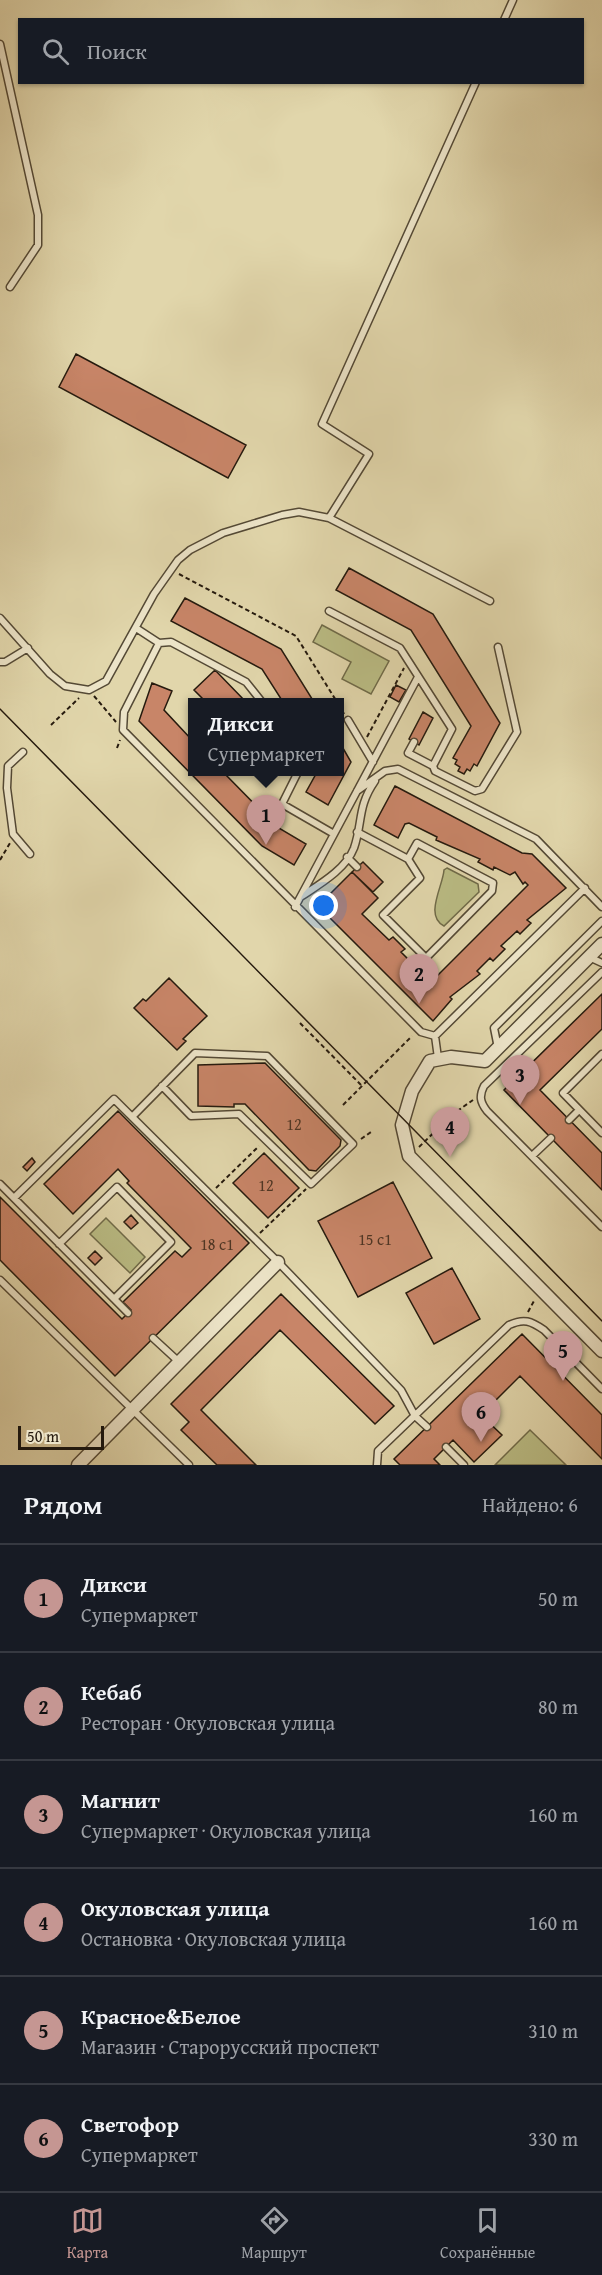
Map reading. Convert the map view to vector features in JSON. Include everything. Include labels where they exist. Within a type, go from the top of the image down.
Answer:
[{"type":"street","points":[[602,944],[482,1063],[438,1058],[426,1065],[412,1091],[402,1125],[410,1156],[481,1231],[602,1351]]},
{"type":"street","points":[[78,1465],[130,1409],[278,1262]]},
{"type":"lane","points":[[505,18],[513,0]]},
{"type":"lane","points":[[0,44],[38,215],[38,245],[10,287]]},
{"type":"lane","points":[[329,518],[369,454],[322,424],[475,84]]},
{"type":"lane","points":[[0,618],[65,686],[89,690],[106,681],[154,594],[171,570],[190,550],[223,533],[299,512],[329,518],[490,601]]},
{"type":"lane","points":[[329,611],[400,648],[452,729],[433,766]]},
{"type":"lane","points":[[136,628],[159,643],[171,642],[246,682],[259,698]]},
{"type":"lane","points":[[159,643],[124,712],[123,730],[295,907],[419,1030],[435,1036]]},
{"type":"lane","points":[[414,742],[408,753],[433,766],[435,771],[475,791],[482,789],[518,732],[498,647]]},
{"type":"lane","points":[[0,662],[5,662],[28,648]]},
{"type":"lane","points":[[295,907],[418,676]]},
{"type":"lane","points":[[348,720],[373,762]]},
{"type":"lane","points":[[24,752],[8,766],[7,788],[13,834],[30,854]]},
{"type":"lane","points":[[357,792],[385,771],[398,769],[536,838],[602,907]]},
{"type":"lane","points":[[296,776],[282,804],[334,834]]},
{"type":"lane","points":[[301,897],[338,870],[353,850],[363,798],[378,776]]},
{"type":"lane","points":[[357,832],[408,859],[420,878],[383,915],[426,958],[492,891],[493,883],[417,843],[408,859]]},
{"type":"lane","points":[[347,857],[357,867]]},
{"type":"lane","points":[[435,1036],[585,888]]},
{"type":"lane","points":[[498,1048],[494,1028],[602,921]]},
{"type":"lane","points":[[589,957],[602,963]]},
{"type":"lane","points":[[602,972],[484,1086],[480,1094],[482,1104],[487,1111],[602,1227]]},
{"type":"lane","points":[[435,1036],[438,1058]]},
{"type":"lane","points":[[132,1117],[162,1086],[195,1053],[267,1056],[353,1144],[311,1184],[239,1114],[191,1116],[162,1086]]},
{"type":"lane","points":[[602,1054],[562,1093],[602,1133]]},
{"type":"lane","points":[[14,1198],[114,1099],[278,1262],[401,1390],[415,1416],[427,1427]]},
{"type":"lane","points":[[569,1120],[579,1110]]},
{"type":"lane","points":[[532,1156],[551,1138]]},
{"type":"lane","points":[[0,1184],[128,1313]]},
{"type":"lane","points":[[60,1244],[117,1187],[164,1234],[171,1242],[114,1299]]},
{"type":"lane","points":[[0,1280],[189,1465]]},
{"type":"lane","points":[[377,1465],[378,1451],[509,1325],[525,1320],[544,1330],[602,1389]]},
{"type":"lane","points":[[153,1338],[178,1361]]},
{"type":"lane","points":[[446,1447],[464,1465]]},
{"type":"path","points":[[171,570],[296,636],[335,698]]},
{"type":"path","points":[[362,744],[408,660]]},
{"type":"path","points":[[51,725],[89,690],[123,730],[117,748]]},
{"type":"path","points":[[0,860],[13,834]]},
{"type":"path","points":[[300,1023],[362,1086]]},
{"type":"path","points":[[343,1104],[419,1030]]},
{"type":"path","points":[[420,1146],[453,1114],[480,1094]]},
{"type":"path","points":[[353,1144],[371,1132]]},
{"type":"path","points":[[210,1195],[265,1140]]},
{"type":"path","points":[[253,1239],[311,1184]]},
{"type":"path","points":[[525,1320],[540,1288]]},
{"type":"green space","points":[[322,625],[389,661],[371,694],[342,679],[351,662],[313,642]]},
{"type":"green space","points":[[447,868],[478,884],[479,892],[444,926],[435,915],[435,908],[444,870]]},
{"type":"green space","points":[[106,1218],[145,1257],[130,1273],[90,1234]]},
{"type":"green space","points":[[530,1430],[566,1465],[495,1465]]},
{"type":"building","points":[[76,354],[246,445],[228,478],[59,387]]},
{"type":"building","points":[[349,568],[433,614],[500,723],[477,766],[474,764],[470,771],[467,769],[464,774],[458,771],[460,767],[455,764],[457,760],[453,758],[471,726],[411,630],[336,590]]},
{"type":"building","points":[[185,598],[281,649],[312,698],[280,698],[262,669],[171,621]]},
{"type":"building","points":[[215,670],[242,698],[202,698],[194,690]]},
{"type":"building","points":[[152,683],[172,691],[164,710],[188,736],[188,771],[139,721]]},
{"type":"building","points":[[396,685],[406,690],[399,702],[390,697]]},
{"type":"building","points":[[423,712],[433,718],[419,745],[409,739]]},
{"type":"building","points":[[344,750],[351,762],[344,775]]},
{"type":"building","points":[[193,776],[227,776],[277,827],[306,844],[294,865],[262,846]]},
{"type":"building","points":[[315,776],[344,776],[328,805],[306,792]]},
{"type":"building","points":[[395,786],[522,853],[532,854],[566,888],[527,920],[531,923],[520,934],[517,931],[501,946],[505,949],[493,961],[490,958],[477,971],[480,974],[450,997],[452,999],[433,1021],[318,906],[352,872],[378,898],[362,914],[389,940],[393,937],[405,949],[401,952],[431,982],[528,885],[525,882],[523,884],[515,872],[510,875],[494,867],[493,870],[478,862],[480,859],[436,840],[437,837],[409,823],[405,824],[398,838],[374,825]]},
{"type":"building","points":[[363,862],[383,882],[373,892],[352,872]]},
{"type":"building","points":[[169,978],[207,1016],[183,1039],[186,1041],[177,1050],[134,1008],[143,999],[146,1001]]},
{"type":"building","points":[[602,994],[602,1029],[540,1090],[602,1153],[602,1190],[504,1090]]},
{"type":"building","points":[[265,1063],[341,1140],[340,1146],[316,1171],[309,1170],[245,1104],[234,1104],[234,1107],[198,1106],[198,1065]]},
{"type":"building","points":[[118,1111],[249,1243],[115,1376],[0,1260],[0,1197],[122,1319],[131,1310],[123,1302],[175,1251],[182,1257],[191,1248],[127,1183],[129,1181],[118,1169],[73,1214],[44,1184]]},
{"type":"building","points":[[264,1153],[299,1188],[268,1218],[233,1183]]},
{"type":"building","points":[[32,1158],[35,1162],[27,1171],[23,1167]]},
{"type":"building","points":[[393,1182],[432,1258],[358,1297],[318,1221]]},
{"type":"building","points":[[131,1215],[138,1223],[131,1229],[124,1222]]},
{"type":"building","points":[[95,1251],[102,1258],[95,1265],[88,1258]]},
{"type":"building","points":[[452,1268],[480,1319],[434,1344],[406,1293]]},
{"type":"building","points":[[281,1294],[394,1406],[375,1424],[280,1330],[201,1410],[256,1465],[217,1465],[181,1430],[189,1422],[171,1404]]},
{"type":"building","points":[[522,1334],[602,1415],[602,1459],[520,1376],[481,1415],[502,1435],[474,1462],[453,1440],[434,1459],[440,1465],[400,1465],[394,1459]]},
{"type":"tram line","points":[[0,709],[602,1321]]},
{"type":"place","name":"Дикси","points":[[266,845]]},
{"type":"place","name":"Кебаб","points":[[419,1004]]},
{"type":"place","name":"Магнит","points":[[520,1105]]},
{"type":"place","name":"Окуловская улица","points":[[450,1157]]},
{"type":"place","name":"Красное&Белое","points":[[563,1381]]},
{"type":"place","name":"Светофор","points":[[481,1442]]}]
